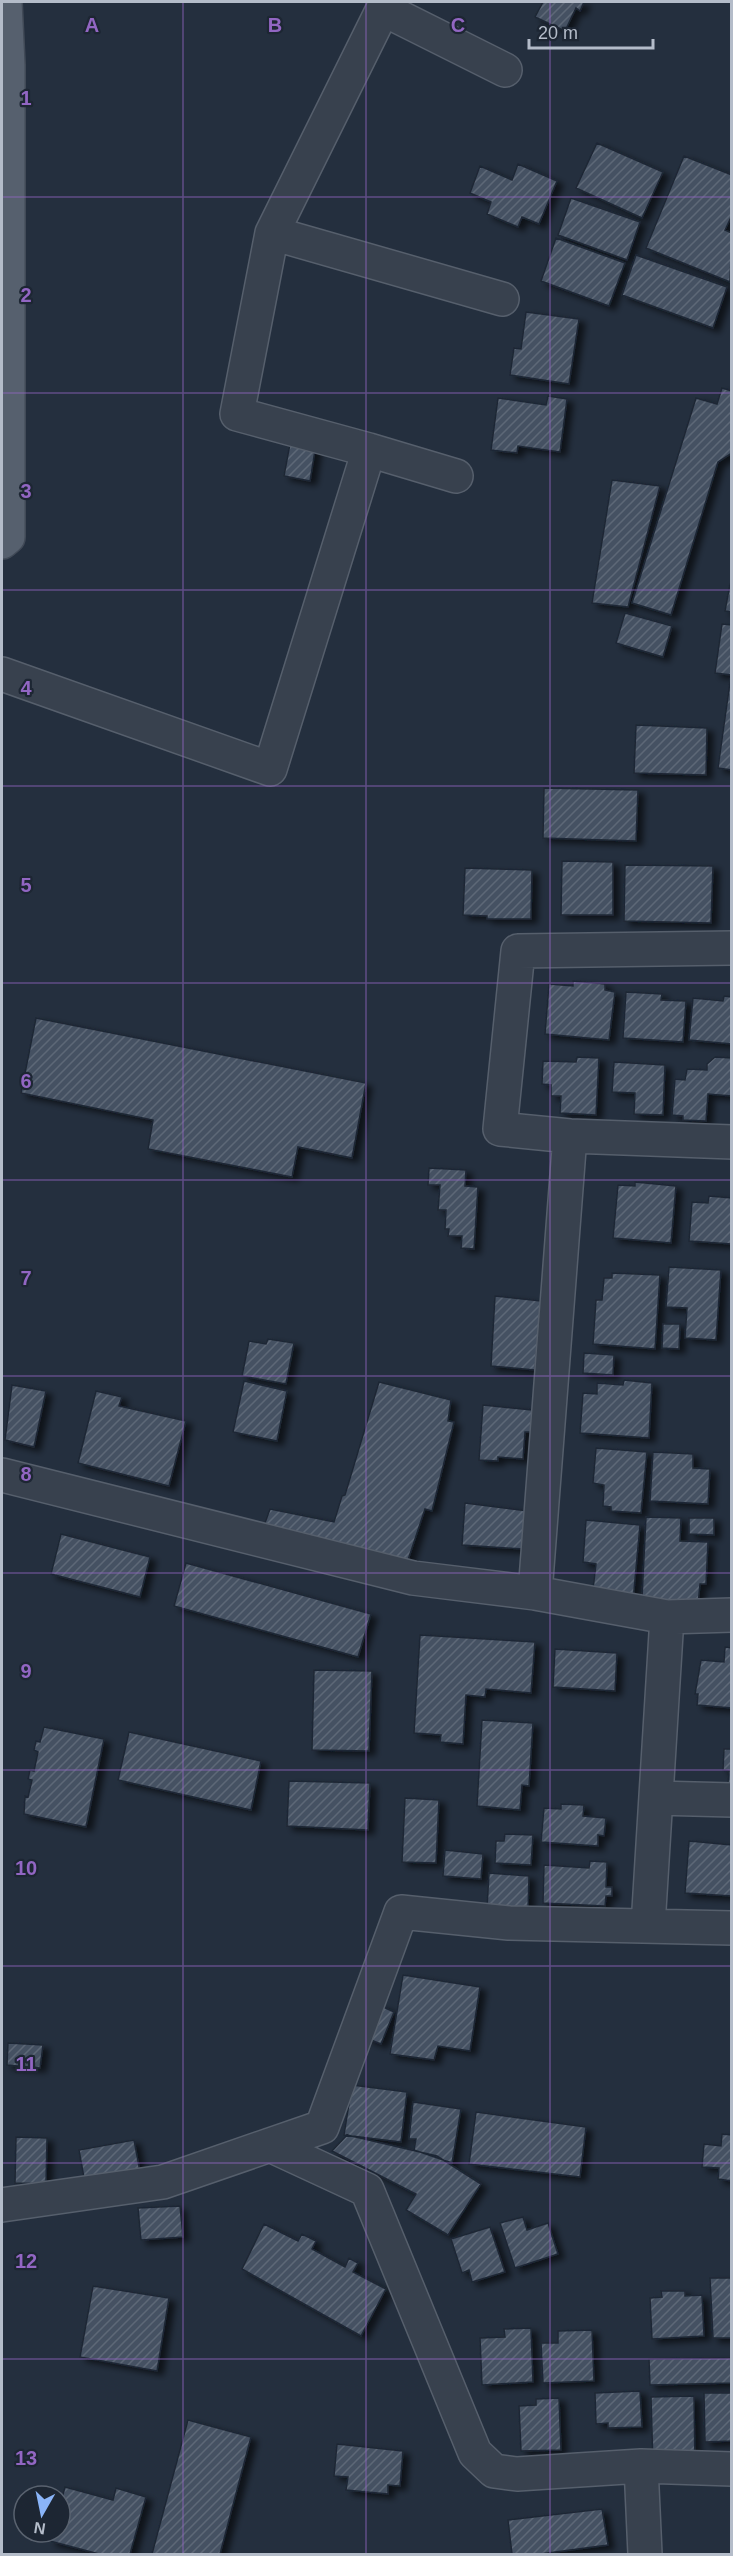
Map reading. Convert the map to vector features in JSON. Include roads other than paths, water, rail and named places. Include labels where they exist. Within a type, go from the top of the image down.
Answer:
[{"type":"main road","points":[[2,542],[8,537],[8,65],[5,2]]},
{"type":"street","points":[[456,476],[237,414],[272,233],[383,9],[505,70]]},
{"type":"street","points":[[272,233],[502,299]]},
{"type":"street","points":[[2,674],[270,769],[369,450]]},
{"type":"street","points":[[732,948],[518,951],[500,1129],[570,1136],[732,1142]]},
{"type":"street","points":[[536,1593],[570,1136]]},
{"type":"street","points":[[2,1475],[413,1578],[536,1593],[667,1617],[732,1615]]},
{"type":"street","points":[[648,1926],[667,1617]]},
{"type":"street","points":[[656,1798],[732,1800]]},
{"type":"street","points":[[2,2205],[163,2182],[322,2127],[400,1912],[509,1923],[732,1928]]},
{"type":"street","points":[[270,2145],[367,2190],[475,2453],[494,2471],[517,2474],[641,2466],[732,2469]]},
{"type":"street","points":[[641,2466],[645,2554]]}]
